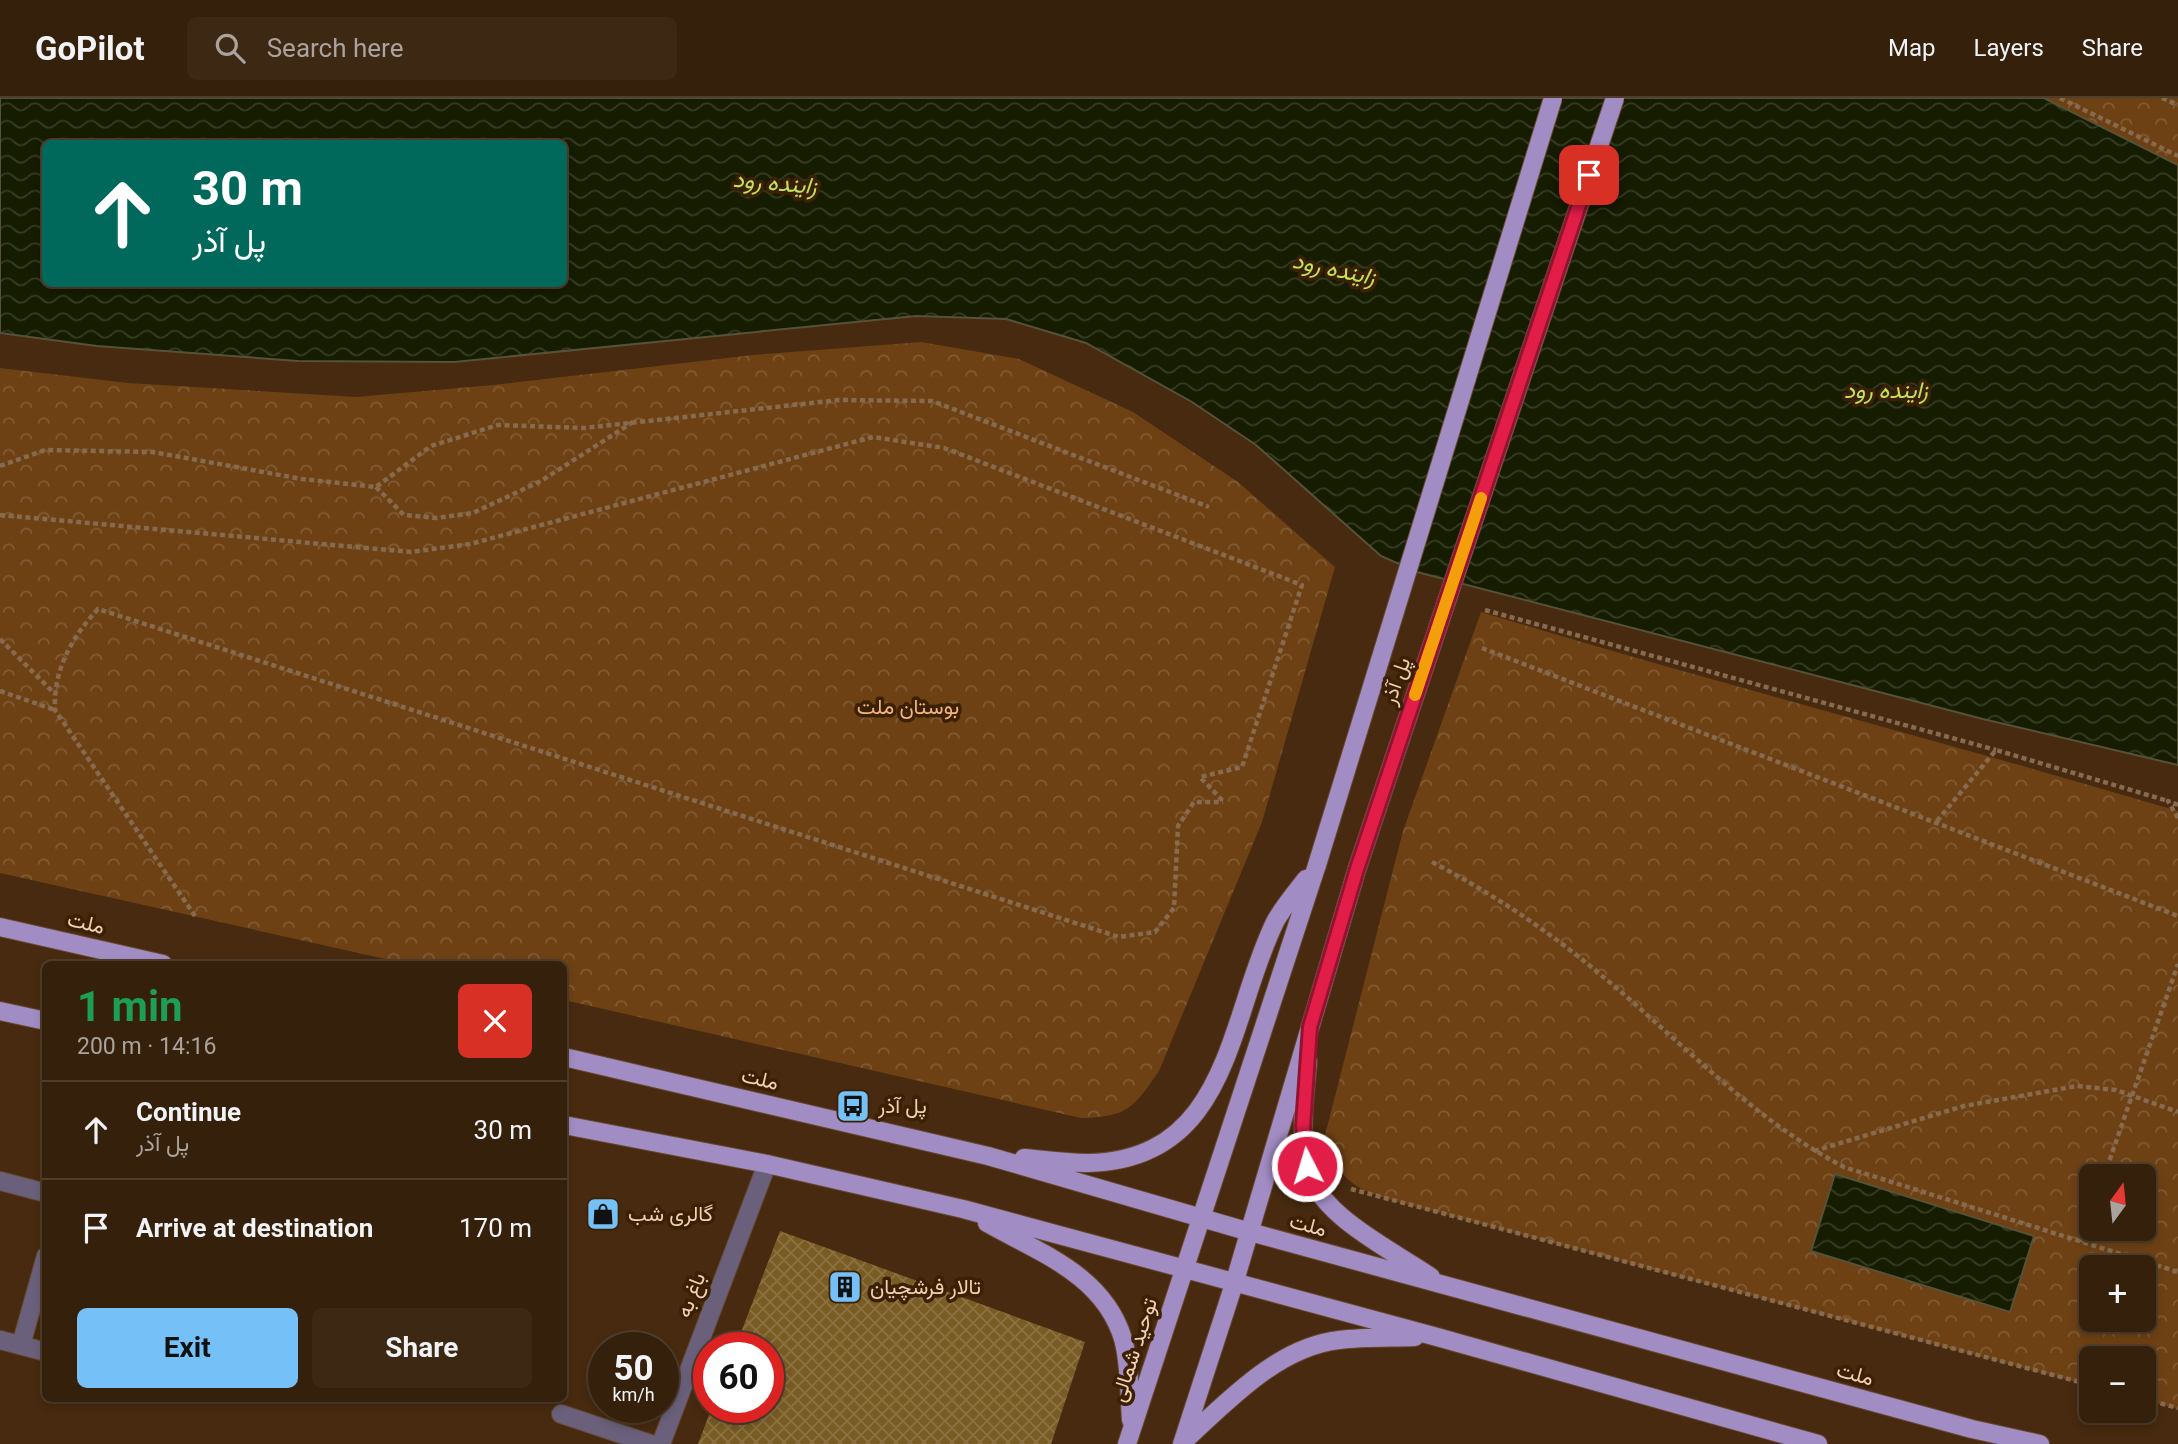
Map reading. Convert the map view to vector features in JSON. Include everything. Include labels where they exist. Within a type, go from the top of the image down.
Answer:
[{"type":"main road","name":"پل آذر","points":[[1201,1218],[1317,864],[1553,98]]},
{"type":"main road","name":"پل آذر","points":[[1234,1284],[1357,869],[1615,98]]},
{"type":"main road","points":[[988,1156],[1089,1163],[1133,1155],[1170,1139],[1204,1106],[1219,1076],[1276,921],[1317,864]]},
{"type":"main road","name":"ملت","points":[[0,927],[150,961]]},
{"type":"main road","points":[[0,1011],[42,1020]]},
{"type":"main road","points":[[1310,1027],[1303,1126],[1307,1166],[1320,1194],[1340,1216],[1443,1285]]},
{"type":"main road","name":"ملت","points":[[567,1058],[988,1156],[1443,1285],[1959,1425],[2040,1444]]},
{"type":"main road","points":[[567,1126],[767,1164],[963,1209],[1437,1337],[1818,1444]]},
{"type":"main road","points":[[963,1209],[1080,1275],[1108,1303],[1123,1340],[1129,1436]]},
{"type":"main road","name":"توحید شمالی","points":[[1129,1436],[1201,1218]]},
{"type":"main road","points":[[1182,1443],[1234,1284]]},
{"type":"main road","points":[[1182,1443],[1246,1386],[1287,1356],[1337,1340],[1437,1337]]},
{"type":"street","name":"باغ به","points":[[661,1444],[767,1164]]},
{"type":"street","points":[[0,1181],[42,1192]]},
{"type":"street","points":[[21,1345],[42,1270]]},
{"type":"street","points":[[0,1340],[42,1351]]},
{"type":"street","points":[[561,1414],[651,1444]]},
{"type":"path","points":[[2060,98],[2178,156]]},
{"type":"path","points":[[2162,98],[2178,105]]},
{"type":"path","points":[[376,487],[431,446],[498,425],[584,428],[839,400],[932,401],[1209,507]]},
{"type":"path","points":[[0,466],[45,450],[153,452],[302,479],[376,487],[404,515],[436,518],[473,513],[541,481],[634,422]]},
{"type":"path","points":[[0,515],[411,552],[470,544],[873,437],[943,448],[1302,585],[1242,767],[1200,777],[1223,802],[1194,802],[1178,826],[1174,908],[1155,932],[1119,937],[98,609],[73,636],[54,694],[55,710],[195,916]]},
{"type":"path","points":[[1485,610],[1996,750],[2178,805]]},
{"type":"path","points":[[0,639],[54,694]]},
{"type":"path","points":[[1482,648],[2178,916]]},
{"type":"path","points":[[0,691],[55,710]]},
{"type":"path","points":[[1937,821],[1996,750]]},
{"type":"path","points":[[2168,801],[2178,818]]},
{"type":"path","points":[[1432,862],[1499,898],[1595,970],[1716,1076],[1814,1151],[1844,1167],[2178,1272]]},
{"type":"path","points":[[2108,1164],[2178,964]]},
{"type":"path","points":[[1814,1151],[1964,1106],[2077,1086],[2116,1090],[2178,1112]]},
{"type":"path","points":[[1313,1180],[2079,1382]]},
{"type":"path","points":[[2156,1402],[2178,1408]]},
{"type":"green space","points":[[2044,98],[2178,98],[2178,165]]},
{"type":"green space","name":"بوستان ملت","points":[[921,342],[1019,359],[1133,412],[1238,482],[1335,567],[1262,822],[1159,1071],[1143,1094],[1128,1108],[1109,1115],[1081,1118],[567,1001],[567,961],[395,961],[0,873],[0,368],[128,383],[356,397],[493,385],[753,355]]},
{"type":"green space","points":[[1481,612],[2178,811],[2178,1409],[2156,1403],[2156,1346],[2079,1346],[2079,1383],[1398,1202],[1353,1184],[1322,1147],[1403,831]]},
{"type":"water","name":"زاینده رود","points":[[0,98],[2044,98],[2178,165],[2178,765],[1983,719],[1417,572],[1381,556],[1256,445],[1192,402],[1086,343],[1006,319],[916,316],[454,362],[298,361],[97,346],[0,333]]},
{"type":"water","points":[[1835,1174],[2034,1236],[2010,1312],[1811,1251]]},
{"type":"building","name":"تالار فرشچیان","points":[[780,1231],[1085,1342],[1051,1444],[698,1444],[706,1423],[784,1423],[784,1332],[741,1332]]},
{"type":"slow traffic","points":[[1415,695],[1481,498]]},
{"type":"place","name":"پل آذر","points":[[853,1106]]},
{"type":"place","name":"گالری شب","points":[[603,1214]]},
{"type":"place","name":"تالار فرشچیان","points":[[845,1287]]},
{"type":"route","points":[[1307,1166],[1303,1126],[1310,1027],[1357,869],[1589,175]]}]
